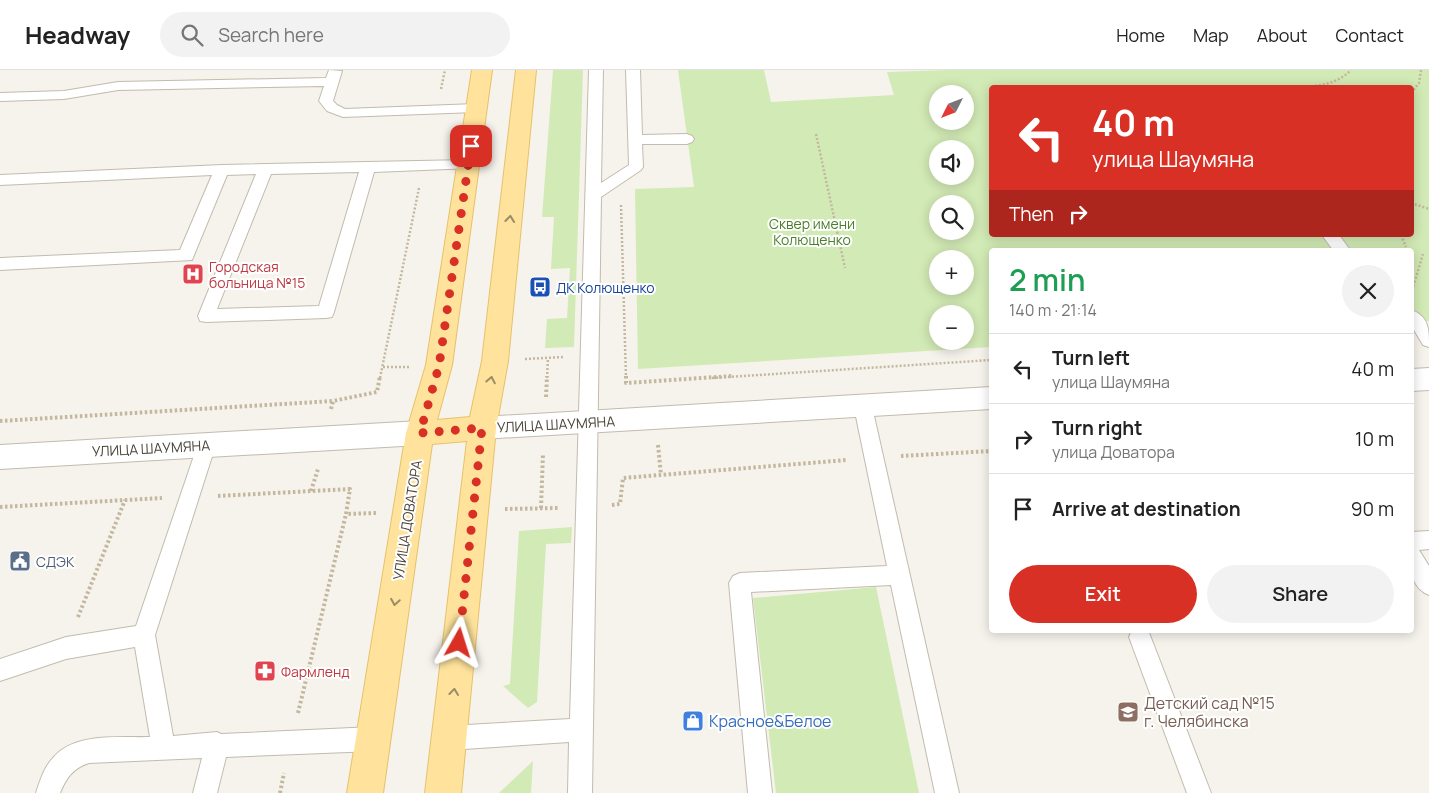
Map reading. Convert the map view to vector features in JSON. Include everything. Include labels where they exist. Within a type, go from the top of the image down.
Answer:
[{"type":"main road","name":"УЛИЦА ДОВАТОРА","points":[[365,793],[420,433],[439,366],[482,70]]},
{"type":"main road","points":[[443,793],[482,428],[495,361],[526,70]]},
{"type":"main road","name":"УЛИЦА ШАУМЯНА","points":[[420,433],[482,428]]},
{"type":"street","points":[[1414,380],[1429,379]]},
{"type":"street","name":"УЛИЦА ШАУМЯНА","points":[[482,428],[989,398]]},
{"type":"street","name":"УЛИЦА ШАУМЯНА","points":[[0,457],[420,433]]},
{"type":"lane","points":[[580,793],[596,70]]},
{"type":"lane","points":[[593,195],[636,168],[633,70]]},
{"type":"lane","points":[[0,97],[64,95],[118,86],[334,76],[326,101],[332,108],[343,113],[476,108]]},
{"type":"lane","points":[[635,140],[687,139]]},
{"type":"lane","points":[[0,180],[222,170],[468,165]]},
{"type":"lane","points":[[266,169],[206,316],[326,312],[368,167]]},
{"type":"lane","points":[[0,264],[186,256],[222,170]]},
{"type":"lane","points":[[1332,237],[1340,248]]},
{"type":"lane","points":[[1414,318],[1418,321],[1429,340]]},
{"type":"lane","points":[[863,407],[947,793]]},
{"type":"lane","points":[[163,747],[144,635],[206,444]]},
{"type":"lane","points":[[1414,541],[1429,540]]},
{"type":"lane","points":[[1414,560],[1429,585]]},
{"type":"lane","points":[[760,793],[740,583],[900,575]]},
{"type":"lane","points":[[0,670],[66,648],[144,635]]},
{"type":"lane","points":[[1140,637],[1199,793]]},
{"type":"lane","points":[[449,738],[581,730]]},
{"type":"lane","points":[[48,793],[57,770],[71,756],[89,751],[374,738]]},
{"type":"lane","points":[[205,793],[217,744]]},
{"type":"path","points":[[437,109],[445,70]]},
{"type":"path","points":[[1324,85],[1339,80],[1351,70]]},
{"type":"path","points":[[1414,90],[1420,82],[1421,70]]},
{"type":"path","points":[[816,134],[845,268]]},
{"type":"path","points":[[0,421],[333,401],[377,392],[424,166]]},
{"type":"path","points":[[621,176],[626,383],[989,360]]},
{"type":"path","points":[[1414,204],[1429,209]]},
{"type":"path","points":[[1402,237],[1406,247]]},
{"type":"path","points":[[1414,284],[1423,254]]},
{"type":"path","points":[[311,491],[326,437],[333,401]]},
{"type":"path","points":[[66,648],[125,500]]},
{"type":"path","points":[[280,793],[346,514]]},
{"type":"green space","points":[[553,70],[583,70],[574,347],[545,348],[547,319],[567,318],[570,268],[551,269],[554,217],[542,217]]},
{"type":"green space","name":"Сквер имени Колющенко","points":[[678,70],[764,70],[771,102],[894,95],[887,72],[950,70],[1429,70],[1429,321],[1414,322],[1414,248],[989,248],[989,347],[974,348],[974,305],[929,305],[929,350],[943,350],[638,369],[635,189],[694,187]]},
{"type":"green space","points":[[572,527],[571,543],[546,544],[537,702],[528,708],[503,686],[510,684],[519,531]]},
{"type":"green space","points":[[876,587],[919,793],[776,793],[753,598]]},
{"type":"green space","points":[[533,761],[531,793],[499,793]]},
{"type":"place","name":"Городская больница №15","points":[[193,274]]},
{"type":"place","name":"ДК Колющенко","points":[[540,287]]},
{"type":"place","name":"СДЭК","points":[[20,561]]},
{"type":"place","name":"Фармленд","points":[[265,671]]},
{"type":"place","name":"Детский сад №15 г. Челябинска","points":[[1128,712]]},
{"type":"place","name":"Красное&Белое","points":[[693,721]]},
{"type":"route","points":[[459,643],[482,428],[420,433],[439,366],[471,146]]}]
